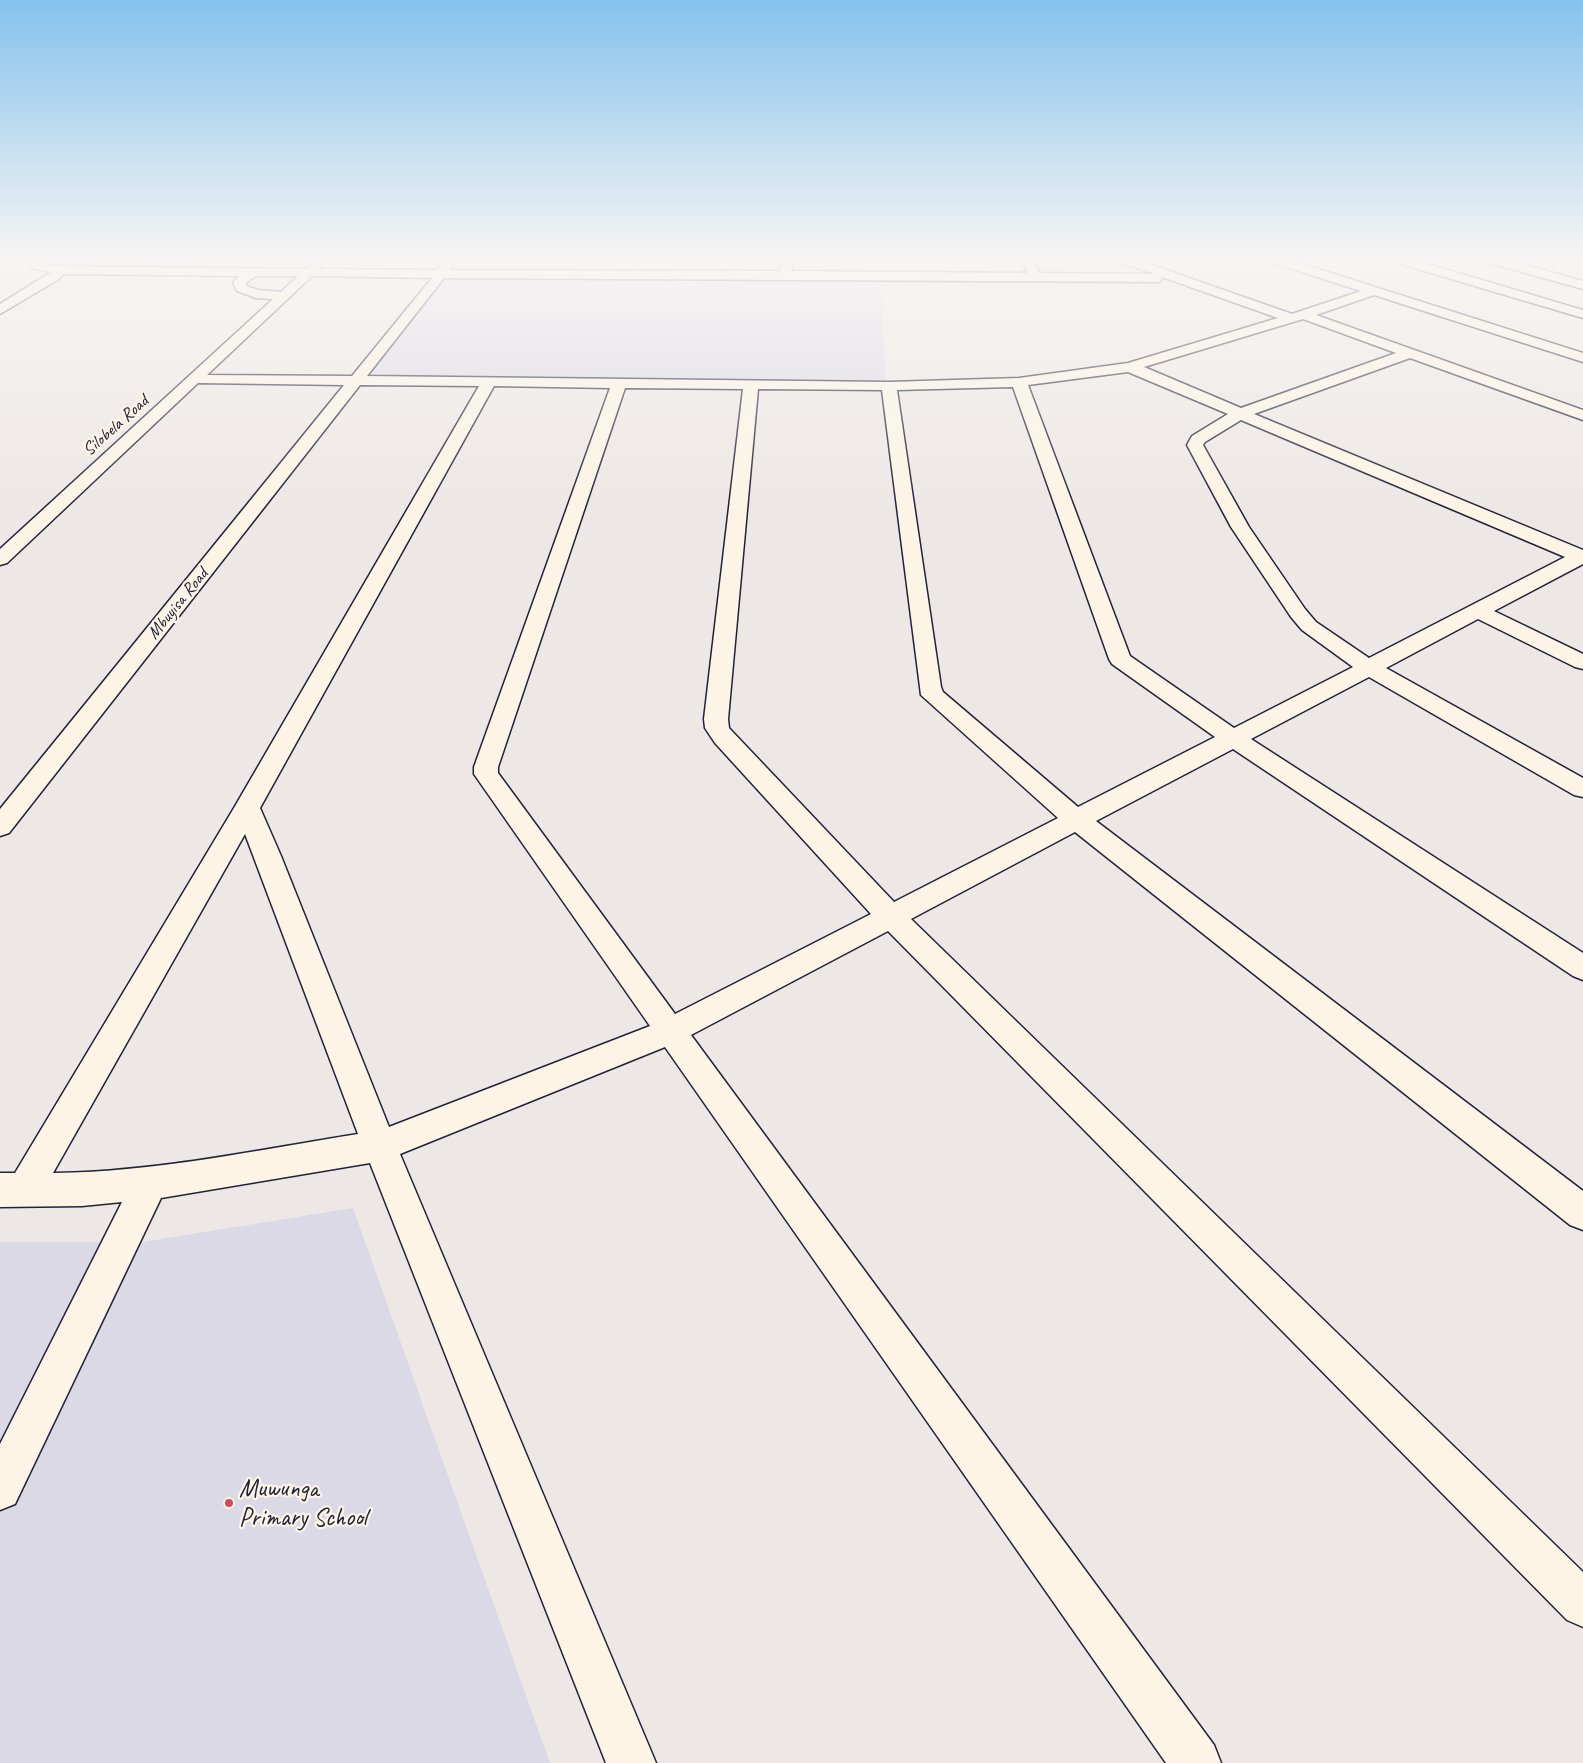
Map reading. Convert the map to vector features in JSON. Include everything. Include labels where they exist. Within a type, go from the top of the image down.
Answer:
[{"type":"street","name":"Silobela Road","points":[[0,559],[236,341]]},
{"type":"street","name":"Mbuyisa Road","points":[[0,827],[387,341]]},
{"type":"street","points":[[196,379],[490,381],[750,386],[889,386],[1019,382],[1130,367],[1216,341]]},
{"type":"street","points":[[1373,341],[1583,415]]},
{"type":"street","points":[[1530,341],[1583,358]]},
{"type":"street","points":[[1410,353],[1239,414],[1198,439],[1195,445],[1240,527],[1298,613],[1309,626],[1369,668],[1583,789]]},
{"type":"street","points":[[1130,367],[1582,557]]},
{"type":"street","points":[[12,1190],[247,808],[490,381]]},
{"type":"street","points":[[1019,382],[1120,659],[1234,739],[1583,968]]},
{"type":"street","points":[[619,384],[486,767],[486,774],[1196,1763]]},
{"type":"street","points":[[750,386],[716,719],[717,728],[723,738],[891,917],[1583,1604]]},
{"type":"street","points":[[889,386],[928,678],[932,695],[1077,820],[1583,1213]]},
{"type":"street","points":[[12,1190],[82,1189],[150,1182],[380,1146],[672,1031],[1582,557]]},
{"type":"street","points":[[1478,611],[1583,662]]},
{"type":"street","points":[[247,808],[268,856],[380,1146],[631,1763]]},
{"type":"street","points":[[0,1489],[150,1182]]},
{"type":"shaded area","points":[[396,341],[884,341],[886,384],[368,377]]},
{"type":"shaded area","name":"Muwunga Primary School","points":[[353,1208],[550,1763],[0,1763],[0,1242],[142,1242]]},
{"type":"place","name":"Muwunga Primary School","points":[[229,1503]]}]
